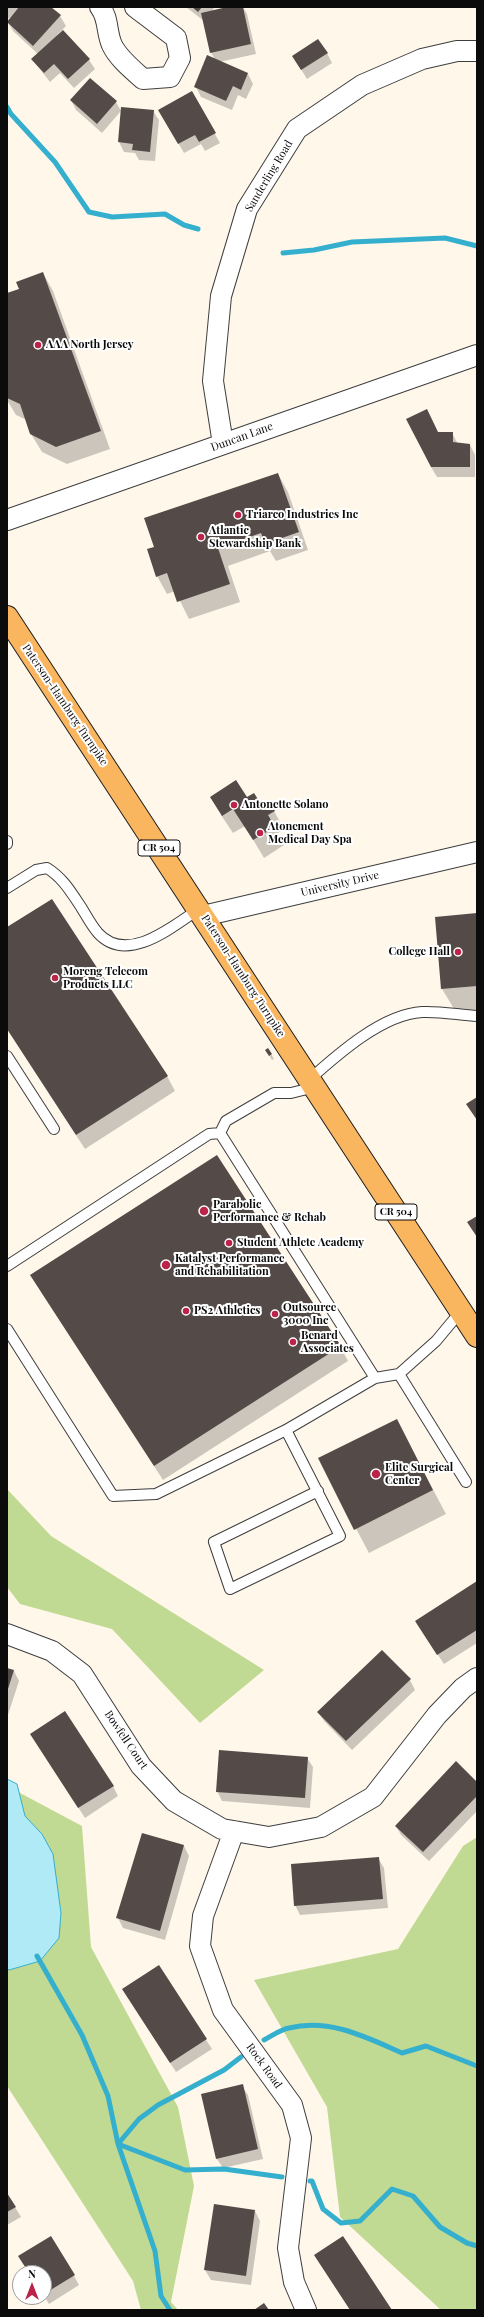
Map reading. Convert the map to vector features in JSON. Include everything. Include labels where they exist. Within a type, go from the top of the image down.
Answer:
[{"type":"main road","name":"Paterson-Hamburg Turnpike","points":[[8,620],[477,1336]]},
{"type":"street","points":[[100,7],[105,12],[112,45],[128,66],[143,79],[170,76],[180,58],[176,38],[135,7]]},
{"type":"street","name":"Sanderling Road","points":[[223,444],[213,381],[221,296],[247,208],[297,128],[362,85],[422,58],[457,50],[477,52]]},
{"type":"street","name":"Duncan Lane","points":[[7,520],[477,356]]},
{"type":"street","name":"University Drive","points":[[201,913],[477,852]]},
{"type":"street","name":"Bowfell Court","points":[[7,1634],[52,1651],[82,1674],[141,1766],[174,1801],[222,1829],[269,1837],[321,1827],[373,1797],[437,1715],[463,1688],[477,1678]]},
{"type":"street","name":"Rock Road","points":[[234,1831],[203,1916],[200,1946],[223,2010],[292,2105],[301,2138],[288,2248],[294,2282],[306,2310]]},
{"type":"lane","points":[[7,888],[36,870],[47,868],[60,877],[98,933],[112,943],[130,946],[160,935],[201,913]]},
{"type":"lane","points":[[220,1133],[226,1121],[274,1093],[291,1093],[312,1083],[346,1046],[392,1018],[422,1012],[477,1016]]},
{"type":"lane","points":[[7,1056],[54,1129]]},
{"type":"lane","points":[[7,1266],[209,1134],[220,1133]]},
{"type":"lane","points":[[220,1133],[375,1378]]},
{"type":"lane","points":[[7,1329],[113,1496],[156,1494],[286,1430],[375,1378],[399,1374],[436,1341],[461,1311]]},
{"type":"lane","points":[[399,1374],[466,1482]]},
{"type":"lane","points":[[286,1430],[318,1491],[340,1536],[230,1589],[214,1542],[318,1491]]},
{"type":"green space","points":[[7,1489],[51,1536],[264,1670],[200,1723],[112,1629],[20,1604],[7,1587]]},
{"type":"green space","points":[[7,1786],[82,1826],[91,1947],[178,2107],[194,2186],[171,2302],[178,2310],[141,2310],[133,2281],[7,2086]]},
{"type":"green space","points":[[477,1837],[477,2310],[441,2310],[340,2217],[327,2107],[254,1980],[398,1949],[463,1846]]},
{"type":"water","points":[[7,1779],[17,1784],[25,1816],[42,1834],[53,1854],[61,1913],[59,1938],[40,1961],[9,1970],[7,1969]]},
{"type":"building","points":[[19,7],[51,7],[61,15],[33,46],[7,22]]},
{"type":"building","points":[[192,7],[202,7],[198,12]]},
{"type":"building","points":[[227,7],[243,7],[251,44],[210,53],[201,13]]},
{"type":"building","points":[[63,30],[90,59],[68,79],[54,64],[44,73],[31,59]]},
{"type":"building","points":[[318,39],[328,53],[301,70],[292,56]]},
{"type":"building","points":[[207,55],[248,73],[241,90],[233,86],[226,101],[194,87]]},
{"type":"building","points":[[90,78],[117,101],[97,124],[70,100]]},
{"type":"building","points":[[192,91],[216,133],[199,142],[195,135],[178,144],[158,110]]},
{"type":"building","points":[[121,107],[154,110],[150,152],[132,150],[133,144],[118,142]]},
{"type":"building","name":"AAA North Jersey","points":[[43,272],[101,431],[56,447],[30,434],[20,404],[7,398],[7,293],[19,289],[16,282]]},
{"type":"building","points":[[427,409],[438,432],[453,432],[453,442],[470,444],[470,467],[431,467],[406,419]]},
{"type":"building","name":"Atlantic Stewardship Bank","points":[[278,473],[299,532],[265,544],[261,533],[218,548],[230,584],[177,602],[167,573],[156,577],[147,549],[154,547],[144,518]]},
{"type":"building","points":[[236,780],[247,797],[254,793],[261,804],[268,800],[275,811],[268,815],[275,827],[253,840],[233,809],[222,816],[210,797]]},
{"type":"building","name":"Moreng Telecom Products LLC","points":[[52,899],[168,1076],[76,1135],[7,1029],[7,927]]},
{"type":"building","name":"College Hall","points":[[477,913],[477,986],[441,989],[435,917]]},
{"type":"building","points":[[268,1048],[272,1054],[269,1056],[265,1050]]},
{"type":"building","points":[[477,1097],[477,1120],[466,1104]]},
{"type":"building","name":"PS2 Athletics","points":[[217,1155],[341,1346],[154,1466],[30,1275]]},
{"type":"building","points":[[477,1216],[477,1237],[467,1222]]},
{"type":"building","name":"Elite Surgical Center","points":[[397,1419],[433,1490],[354,1530],[318,1458]]},
{"type":"building","points":[[477,1581],[477,1630],[437,1655],[415,1621]]},
{"type":"building","points":[[382,1650],[411,1679],[346,1741],[317,1712]]},
{"type":"building","points":[[7,1668],[14,1670],[7,1692]]},
{"type":"building","points":[[65,1711],[114,1786],[78,1808],[30,1734]]},
{"type":"building","points":[[219,1750],[308,1757],[305,1798],[216,1792]]},
{"type":"building","points":[[456,1761],[477,1782],[477,1796],[423,1852],[395,1826]]},
{"type":"building","points":[[142,1833],[184,1845],[160,1931],[116,1918]]},
{"type":"building","points":[[379,1857],[383,1899],[294,1906],[291,1864]]},
{"type":"building","points":[[159,1965],[207,2039],[170,2063],[122,1989]]},
{"type":"building","points":[[243,2084],[258,2149],[216,2159],[201,2094]]},
{"type":"building","points":[[7,2193],[16,2207],[7,2212]]},
{"type":"building","points":[[214,2204],[255,2210],[246,2276],[204,2270]]},
{"type":"building","points":[[51,2236],[75,2275],[52,2289],[52,2265],[24,2265],[18,2256]]},
{"type":"building","points":[[343,2236],[392,2310],[350,2310],[314,2255]]},
{"type":"building","points":[[264,2303],[269,2310],[254,2310]]},
{"type":"waterway","points":[[7,107],[11,114],[55,162],[89,212],[112,217],[165,214],[184,225],[198,229]]},
{"type":"waterway","points":[[283,253],[314,250],[352,242],[445,238],[477,246]]},
{"type":"waterway","points":[[37,1956],[82,2035],[108,2096],[118,2144],[185,2170],[224,2169],[282,2177]]},
{"type":"waterway","points":[[264,2040],[286,2029],[318,2025],[333,2027],[361,2035],[402,2053],[426,2046],[477,2066]]},
{"type":"waterway","points":[[170,2310],[161,2296],[155,2251],[118,2144],[139,2119],[158,2105],[224,2070],[241,2057]]},
{"type":"waterway","points":[[310,2181],[312,2181],[323,2209],[341,2223],[360,2221],[392,2189],[413,2196],[440,2227],[467,2243],[477,2246]]},
{"type":"place","name":"AAA North Jersey","points":[[38,345]]},
{"type":"place","name":"Triarco Industries Inc","points":[[238,515]]},
{"type":"place","name":"Atlantic Stewardship Bank","points":[[201,537]]},
{"type":"place","name":"Antonette Solano","points":[[234,805]]},
{"type":"place","name":"Atonement Medical Day Spa","points":[[260,833]]},
{"type":"place","name":"College Hall","points":[[458,952]]},
{"type":"place","name":"Moreng Telecom Products LLC","points":[[55,978]]},
{"type":"place","name":"Parabolic Performance & Rehab","points":[[204,1211]]},
{"type":"place","name":"Student Athlete Academy","points":[[229,1243]]},
{"type":"place","name":"Katalyst Performance and Rehabilitation","points":[[166,1265]]},
{"type":"place","name":"PS2 Athletics","points":[[186,1311]]},
{"type":"place","name":"Outsource 3000 Inc","points":[[275,1314]]},
{"type":"place","name":"Benard Associates","points":[[293,1342]]},
{"type":"place","name":"Elite Surgical Center","points":[[376,1474]]}]
